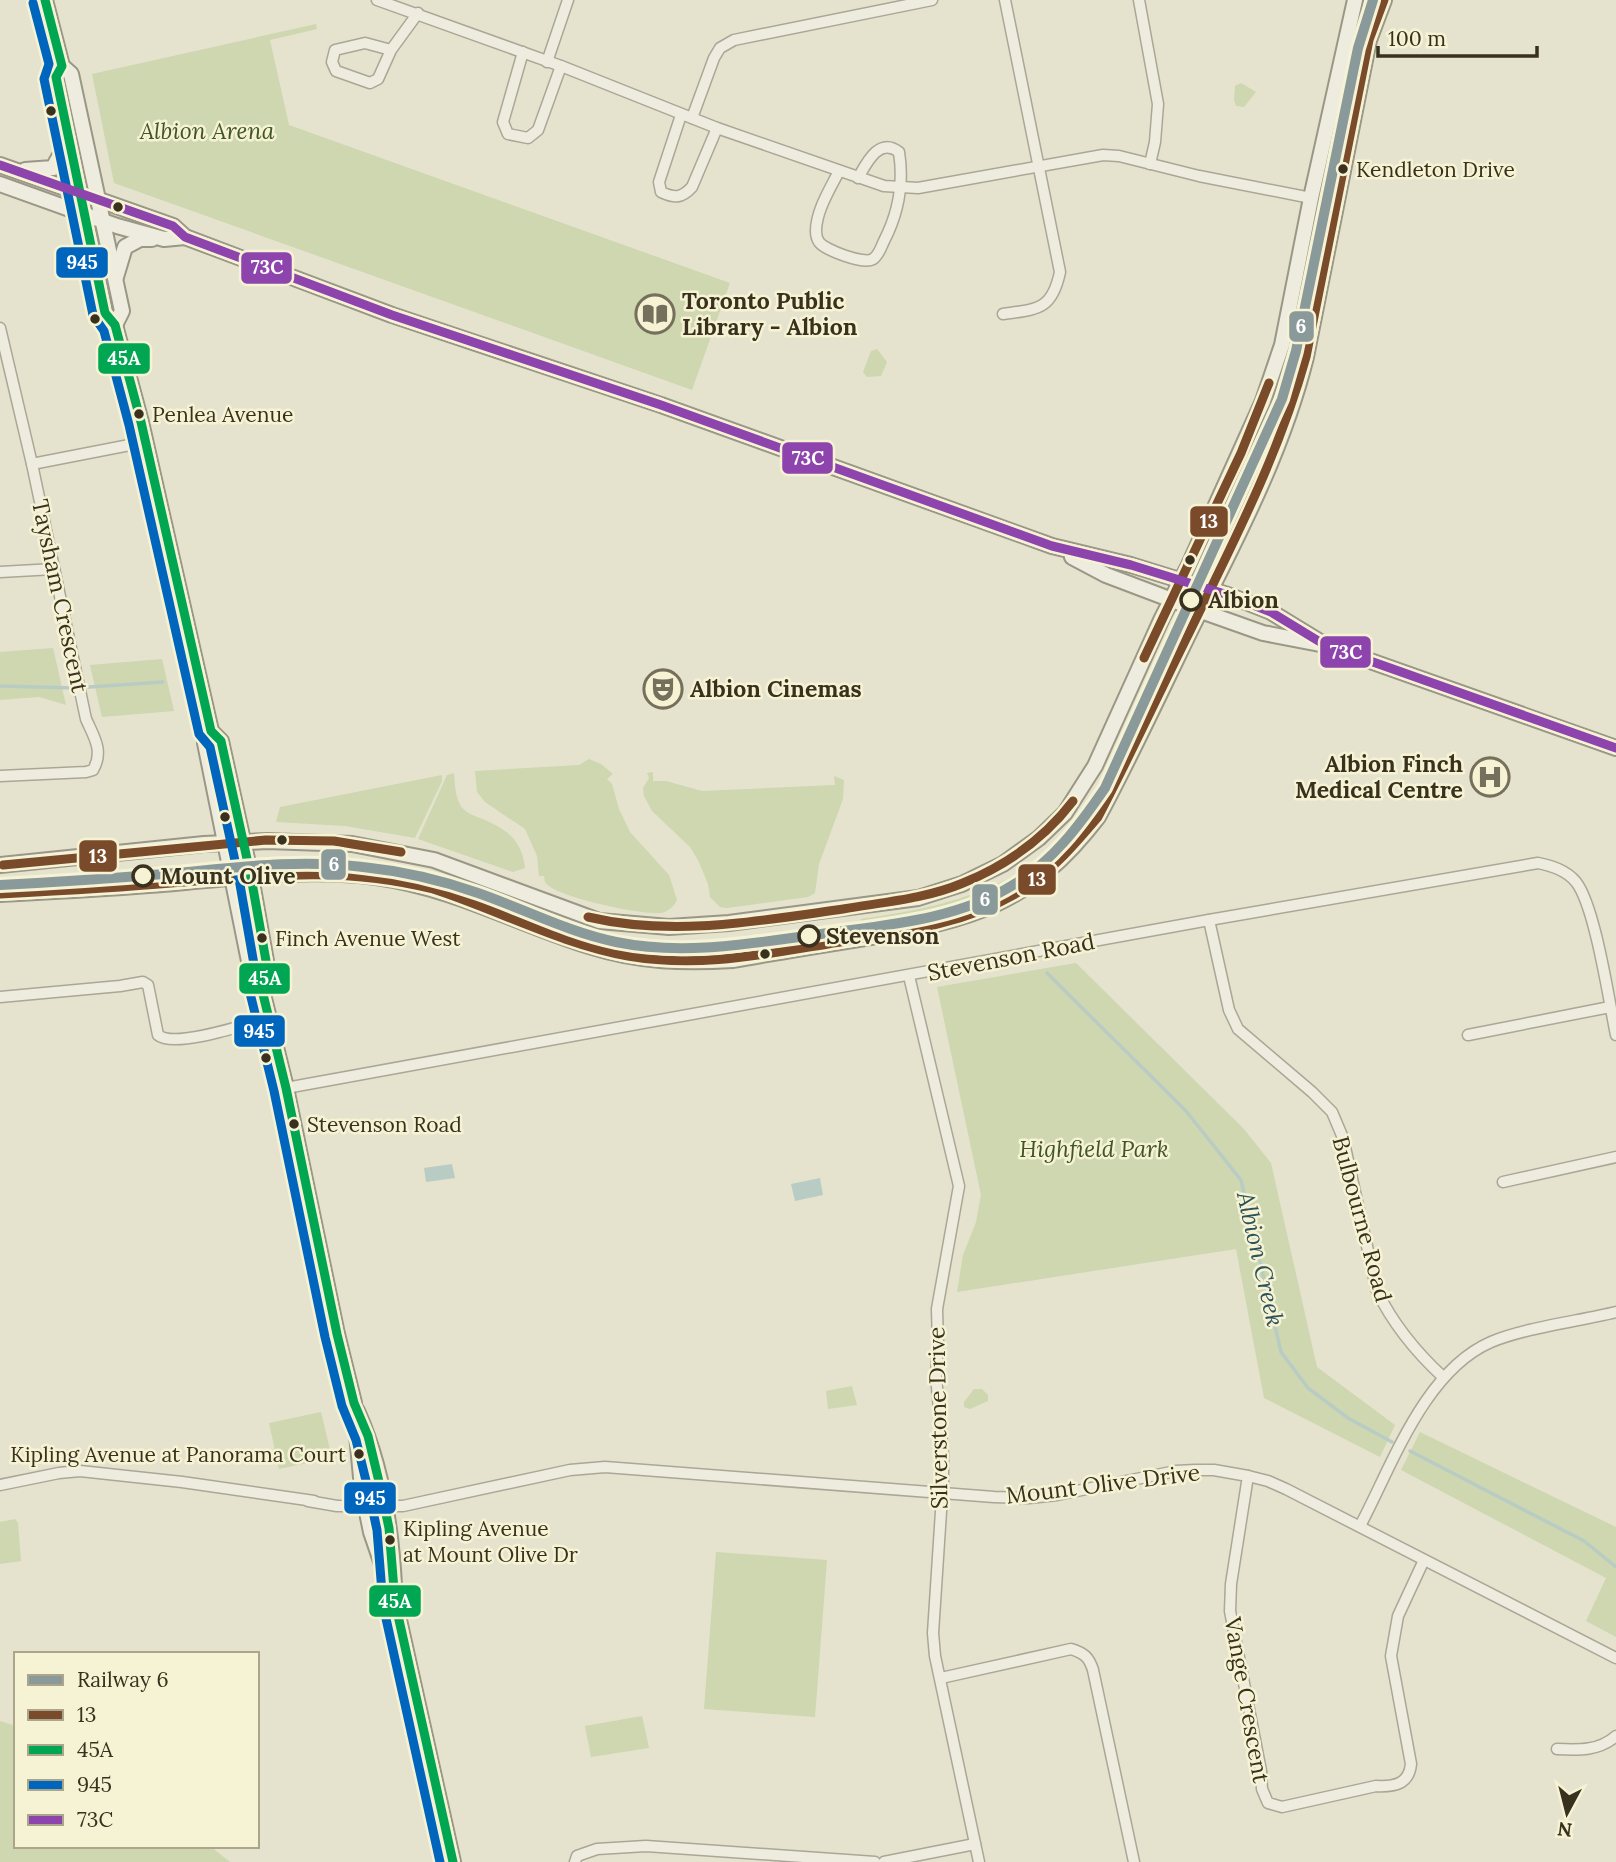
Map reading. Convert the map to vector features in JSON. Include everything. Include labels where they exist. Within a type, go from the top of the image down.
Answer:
[{"type":"main road","points":[[45,0],[62,66],[71,74],[99,199],[122,311],[115,325]]},
{"type":"main road","points":[[0,865],[226,843],[328,841],[394,850],[434,860],[599,921],[644,926],[729,923],[929,895],[962,884],[1003,864],[1039,838],[1065,813],[1099,756],[1256,418],[1282,345],[1355,0]]},
{"type":"main road","points":[[0,894],[232,878],[353,874],[410,883],[482,905],[593,947],[668,962],[733,960],[942,924],[998,903],[1024,889],[1045,874],[1076,845],[1098,817],[1212,591],[1268,471],[1296,397],[1369,40],[1384,0]]},
{"type":"main road","points":[[62,66],[56,77],[105,313],[115,325],[145,442],[211,731],[221,741],[251,877],[268,972],[261,986]]},
{"type":"main road","points":[[18,170],[53,168],[69,139]]},
{"type":"main road","points":[[0,165],[173,226],[185,237],[392,315],[661,405],[1052,546],[1131,565],[1271,612],[1325,645]]},
{"type":"main road","points":[[0,184],[85,216],[164,239]]},
{"type":"main road","points":[[115,281],[125,247],[140,239],[185,237]]},
{"type":"main road","points":[[1052,546],[1106,575],[1201,611],[1264,632],[1325,645],[1616,748]]},
{"type":"main road","points":[[211,731],[205,743],[252,976],[261,986],[286,1088],[354,1403],[369,1436],[389,1528],[395,1602]]},
{"type":"main road","points":[[354,1403],[356,1441],[371,1532],[395,1602],[453,1862]]},
{"type":"street","points":[[377,0],[561,66],[716,128],[859,178],[901,189],[1103,155],[1119,156],[1311,198]]},
{"type":"street","points":[[547,62],[568,0]]},
{"type":"street","points":[[692,118],[714,58],[720,48],[734,40],[932,0]]},
{"type":"street","points":[[1003,314],[1027,311],[1049,301],[1055,292],[1060,272],[1005,0]]},
{"type":"street","points":[[1139,0],[1158,104],[1150,164]]},
{"type":"street","points":[[391,50],[365,43],[335,50],[332,62],[336,71],[370,83],[378,79],[391,50],[418,13]]},
{"type":"street","points":[[523,52],[503,121],[508,134],[528,138],[538,130],[561,66]]},
{"type":"street","points":[[681,115],[659,182],[661,192],[673,198],[685,195],[691,187],[716,128]]},
{"type":"street","points":[[839,171],[826,197],[815,234],[818,241],[825,246],[862,262],[870,262],[877,257],[895,220],[901,189],[899,152],[893,147],[884,147],[874,152],[859,178]]},
{"type":"street","name":"Taysham Crescent","points":[[0,328],[86,719],[100,749],[98,762],[93,770],[86,772],[0,776]]},
{"type":"street","points":[[32,464],[145,442]]},
{"type":"street","points":[[0,572],[54,569]]},
{"type":"street","name":"Stevenson Road","points":[[286,1088],[1526,864],[1549,865],[1568,874],[1575,880],[1586,900],[1616,1035]]},
{"type":"street","name":"Bulbourne Road","points":[[1209,920],[1229,1010],[1238,1029],[1312,1091],[1332,1112],[1343,1138],[1377,1291],[1388,1314],[1443,1377]]},
{"type":"street","name":"Silverstone Drive","points":[[909,976],[959,1186],[937,1308],[936,1376],[943,1455],[933,1607],[935,1656],[979,1862]]},
{"type":"street","points":[[0,997],[143,982],[148,985],[158,1035],[167,1040],[269,1018]]},
{"type":"street","points":[[1468,1035],[1610,1007]]},
{"type":"street","points":[[1503,1182],[1616,1157]]},
{"type":"street","points":[[1360,1526],[1420,1410],[1443,1377],[1464,1359],[1490,1342],[1616,1312]]},
{"type":"street","name":"Mount Olive Drive","points":[[0,1485],[80,1471],[366,1507],[411,1504],[588,1467],[1029,1498],[1175,1471],[1214,1470],[1277,1485],[1616,1658]]},
{"type":"street","name":"Vange Crescent","points":[[1248,1476],[1231,1584],[1230,1611],[1262,1789],[1268,1803],[1282,1807],[1376,1786],[1391,1786],[1399,1784],[1410,1773],[1411,1764],[1391,1656],[1398,1616],[1424,1560]]},
{"type":"street","points":[[941,1678],[1071,1649],[1082,1652],[1090,1660],[1093,1670],[1134,1862]]},
{"type":"street","points":[[1557,1749],[1582,1751],[1600,1746],[1616,1736]]},
{"type":"street","points":[[884,1862],[975,1844]]},
{"type":"street","points":[[575,1862],[577,1856],[597,1849],[646,1846],[761,1858],[875,1862]]},
{"type":"green space","name":"Albion Arena","points":[[316,24],[317,29],[270,40],[289,125],[730,283],[692,390],[114,183],[92,74]]},
{"type":"green space","points":[[1241,83],[1256,92],[1244,107],[1236,106],[1234,100],[1235,86]]},
{"type":"green space","points":[[877,349],[887,362],[881,376],[867,377],[863,372],[871,351]]},
{"type":"green space","points":[[53,648],[66,705],[39,697],[0,700],[0,652]]},
{"type":"green space","points":[[162,659],[174,711],[102,717],[90,665]]},
{"type":"green space","points":[[589,759],[601,764],[613,774],[607,779],[612,784],[619,809],[630,832],[669,875],[677,900],[666,911],[651,913],[603,905],[570,896],[549,886],[544,876],[539,876],[537,856],[525,829],[485,802],[477,792],[475,771],[579,765]]},
{"type":"green space","points":[[653,772],[653,781],[666,781],[702,791],[835,785],[834,776],[844,780],[843,799],[819,864],[815,893],[808,897],[720,907],[710,897],[708,884],[690,847],[652,811],[644,796],[643,788],[649,778],[647,773]]},
{"type":"green space","points":[[454,773],[456,795],[461,806],[469,814],[497,826],[511,836],[520,849],[525,868],[513,872],[418,839],[447,775]]},
{"type":"green space","points":[[442,775],[442,781],[415,838],[345,826],[276,822],[280,807]]},
{"type":"green space","points":[[1015,875],[1017,878],[999,888],[961,904],[922,914],[861,924],[861,919],[921,909],[959,899]]},
{"type":"green space","name":"Highfield Park","points":[[1076,963],[1244,1129],[1271,1163],[1317,1367],[1395,1425],[1380,1457],[1264,1398],[1236,1249],[957,1292],[963,1255],[976,1222],[981,1195],[937,987]]},
{"type":"green space","points":[[852,1386],[857,1405],[828,1409],[826,1391]]},
{"type":"green space","points":[[974,1389],[982,1389],[988,1395],[988,1401],[970,1409],[964,1407],[964,1402]]},
{"type":"green space","points":[[321,1412],[332,1458],[279,1469],[269,1423]]},
{"type":"green space","points":[[1420,1432],[1616,1527],[1616,1637],[1586,1621],[1606,1578],[1401,1470]]},
{"type":"green space","points":[[15,1519],[18,1523],[21,1561],[0,1564],[0,1522]]},
{"type":"green space","points":[[716,1552],[827,1560],[815,1717],[704,1709]]},
{"type":"green space","points":[[642,1716],[649,1748],[591,1757],[585,1726]]},
{"type":"green space","points":[[0,1721],[14,1725],[14,1848],[212,1848],[230,1862],[0,1862]]},
{"type":"shaded area","points":[[452,1164],[455,1178],[426,1182],[424,1168]]},
{"type":"shaded area","points":[[820,1178],[823,1195],[795,1201],[791,1184]]},
{"type":"waterway","name":"Albion Creek","points":[[0,686],[75,688],[163,682]]},
{"type":"waterway","name":"Albion Creek","points":[[1047,973],[1186,1111],[1241,1180],[1281,1352],[1308,1388],[1348,1418],[1392,1442]]},
{"type":"waterway","name":"Albion Creek","points":[[1410,1451],[1584,1541],[1616,1567]]},
{"type":"rail line","name":"6","points":[[0,885],[270,865],[340,865],[392,871],[450,884],[546,920],[616,942],[693,948],[770,941],[945,914],[991,897],[1027,876],[1064,842],[1105,788],[1282,399],[1296,351],[1358,48],[1373,0]]},
{"type":"transit line","name":"45A","points":[[45,0],[62,66],[56,77],[105,313],[115,325],[141,422],[211,731],[221,741],[251,877],[268,972],[261,986],[286,1088],[337,1334],[354,1403],[368,1436],[381,1490],[389,1528],[395,1602],[453,1862]]},
{"type":"transit line","name":"13","points":[[0,894],[271,876],[366,877],[433,889],[603,951],[679,961],[753,956],[903,932],[976,912],[1033,883],[1072,847],[1098,817],[1223,564],[1283,428],[1306,357],[1369,40],[1384,0]]},
{"type":"transit line","name":"945","points":[[33,3],[49,64],[44,79],[93,315],[104,331],[129,425],[199,734],[210,747],[239,879],[255,970],[249,989],[274,1091],[325,1337],[342,1406],[356,1440],[369,1493],[377,1530],[383,1605],[440,1862]]},
{"type":"transit line","name":"73C","points":[[0,165],[173,226],[185,237],[392,315],[661,405],[1052,546],[1131,565],[1228,595],[1271,612],[1325,645],[1616,748]]},
{"type":"transit line","name":"13","points":[[1144,658],[1241,453],[1269,383]]},
{"type":"transit line","name":"13","points":[[588,917],[652,926],[716,925],[919,896],[963,883],[995,868],[1037,839],[1073,801]]},
{"type":"transit line","name":"13","points":[[3,865],[266,840],[334,841],[401,852]]},
{"type":"place","name":"Kendleton Drive","points":[[1343,169]]},
{"type":"place","name":"Toronto Public Library - Albion","points":[[655,314]]},
{"type":"place","name":"Penlea Avenue","points":[[139,414]]},
{"type":"place","name":"Albion","points":[[1191,600]]},
{"type":"place","name":"Albion Cinemas","points":[[663,689]]},
{"type":"place","name":"Albion Finch Medical Centre","points":[[1490,777]]},
{"type":"place","name":"Mount Olive","points":[[143,876]]},
{"type":"place","name":"Stevenson","points":[[809,936]]},
{"type":"place","name":"Finch Avenue West","points":[[262,938]]},
{"type":"place","name":"Stevenson Road","points":[[294,1124]]},
{"type":"place","name":"Kipling Avenue at Panorama Court","points":[[359,1454]]},
{"type":"place","name":"Kipling Avenue at Mount Olive Dr","points":[[390,1540]]}]
